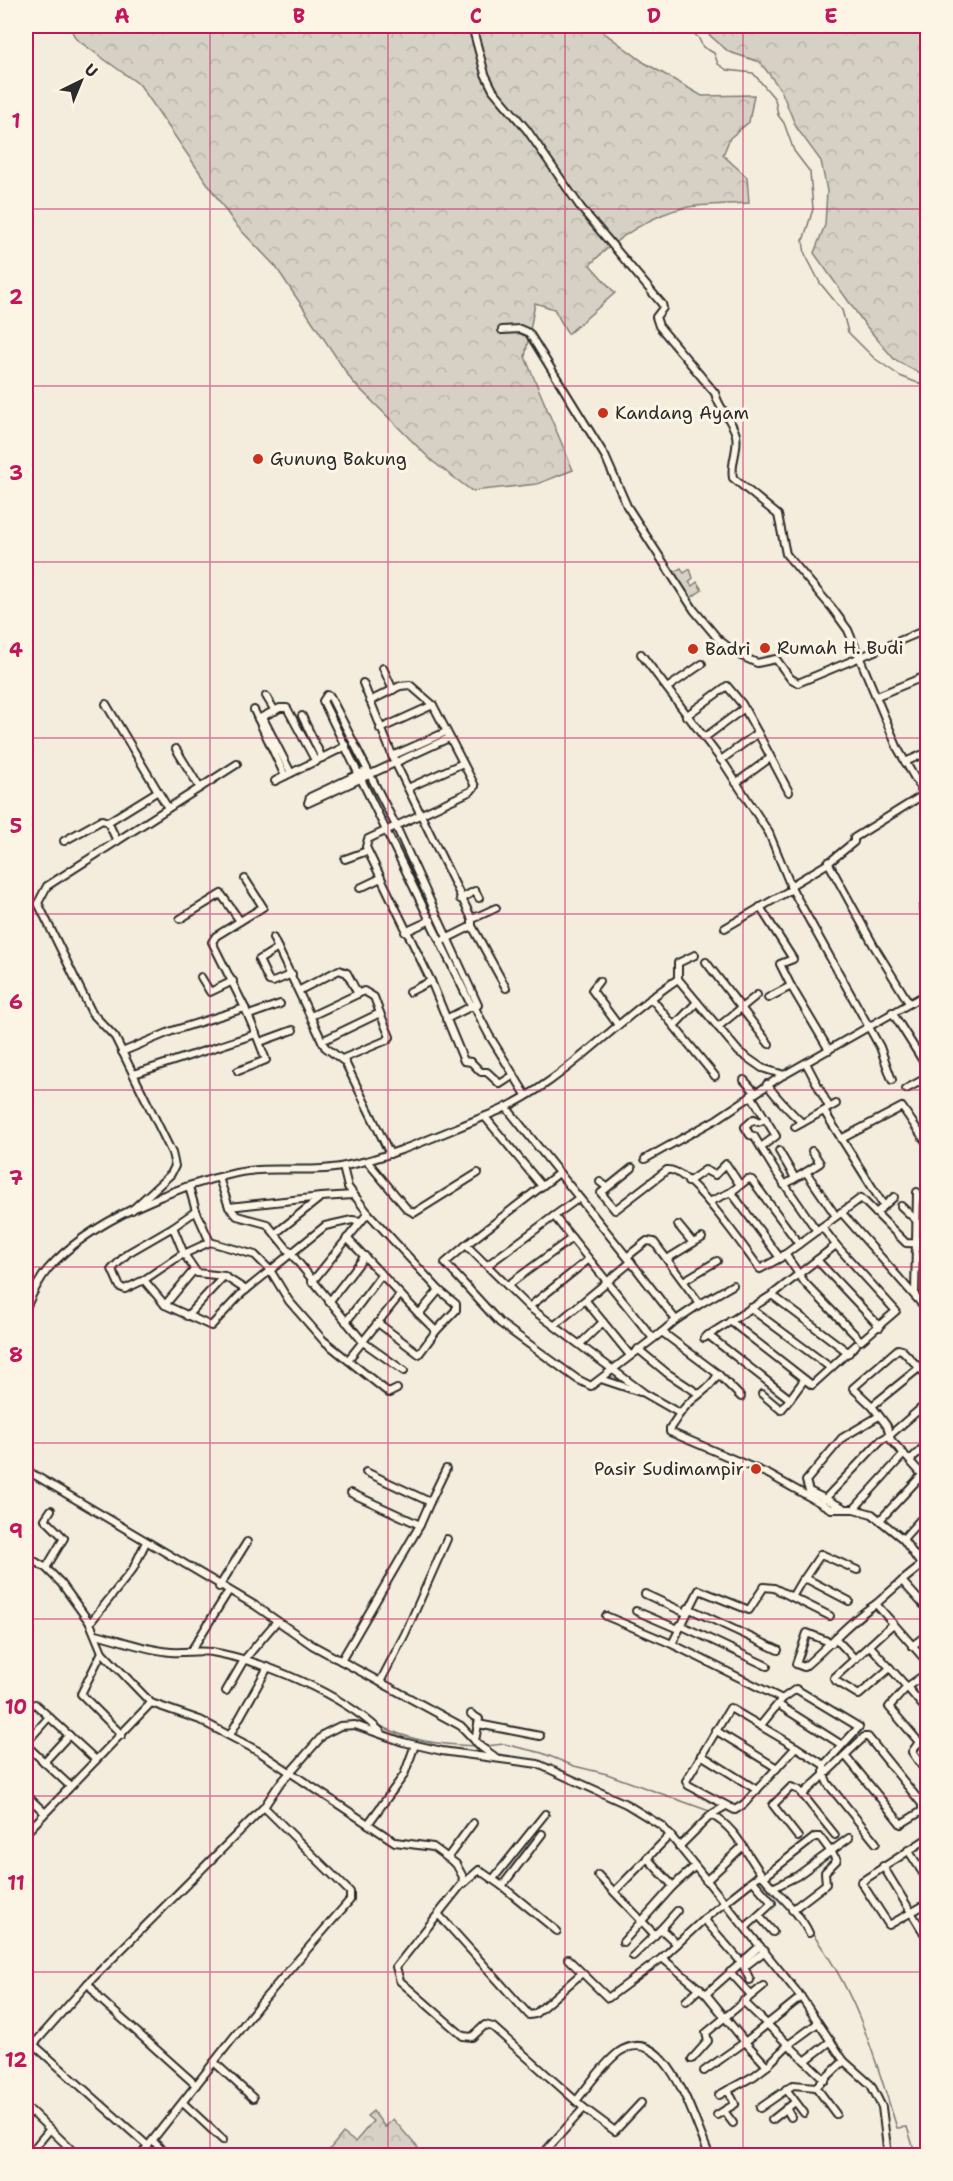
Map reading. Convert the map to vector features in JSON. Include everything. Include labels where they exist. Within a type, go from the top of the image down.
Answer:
[{"type":"street","points":[[472,26],[485,75],[493,90],[527,130],[581,208],[662,304],[663,308],[656,317],[659,326],[715,393],[717,405],[732,424],[736,440],[733,478],[778,515],[786,554],[839,616],[861,656],[905,762],[927,801]]},
{"type":"street","points":[[502,330],[520,329],[529,333],[605,456],[627,506],[694,610],[721,642],[739,655],[758,663],[776,659],[790,678],[798,683],[927,629]]},
{"type":"street","points":[[26,585],[26,590]]},
{"type":"street","points":[[641,654],[721,760],[769,833],[791,888],[886,1060],[892,1080]]},
{"type":"street","points":[[667,688],[702,664]]},
{"type":"street","points":[[383,668],[393,690]]},
{"type":"street","points":[[877,696],[927,675]]},
{"type":"street","points":[[363,683],[380,729],[419,813],[506,988]]},
{"type":"street","points":[[370,701],[410,685],[433,705],[474,789],[395,824],[368,839],[367,851],[430,981],[464,1061],[471,1062],[481,1072],[487,1072],[500,1084],[514,1075]]},
{"type":"street","points":[[686,716],[727,686],[758,733],[789,792]]},
{"type":"street","points":[[475,1006],[448,938],[395,824],[365,775],[346,746],[323,701],[327,694],[330,696],[365,775],[388,829],[430,920],[475,1006],[526,1095]]},
{"type":"street","points":[[266,696],[275,711]]},
{"type":"street","points":[[106,704],[168,808]]},
{"type":"street","points":[[380,729],[433,705]]},
{"type":"street","points":[[260,718],[287,708],[319,760]]},
{"type":"street","points":[[704,738],[743,709]]},
{"type":"street","points":[[254,710],[288,775]]},
{"type":"street","points":[[302,716],[319,760]]},
{"type":"street","points":[[721,760],[758,733]]},
{"type":"street","points":[[365,775],[310,797],[309,803],[365,775],[394,759],[447,735]]},
{"type":"street","points":[[274,781],[346,746]]},
{"type":"street","points":[[176,749],[200,788]]},
{"type":"street","points":[[905,762],[927,752]]},
{"type":"street","points":[[736,783],[770,758]]},
{"type":"street","points":[[130,1213],[136,1203],[171,1174],[175,1166],[172,1153],[115,1037],[92,1013],[38,903],[47,886],[237,764]]},
{"type":"street","points":[[408,788],[463,764]]},
{"type":"street","points":[[108,822],[158,791]]},
{"type":"street","points":[[725,928],[791,888],[854,842],[854,838],[923,795]]},
{"type":"street","points":[[64,841],[102,820],[108,822],[117,841]]},
{"type":"street","points":[[345,859],[367,851]]},
{"type":"street","points":[[828,862],[909,1004]]},
{"type":"street","points":[[360,888],[381,878]]},
{"type":"street","points":[[238,1071],[264,1063],[266,1060],[249,1015],[212,942],[216,936],[263,907],[245,879]]},
{"type":"street","points":[[413,882],[420,879]]},
{"type":"street","points":[[460,898],[475,891],[479,898]]},
{"type":"street","points":[[180,920],[221,894],[240,921]]},
{"type":"street","points":[[760,907],[793,959],[780,964],[829,1050]]},
{"type":"street","points":[[441,942],[496,908]]},
{"type":"street","points":[[405,932],[430,920]]},
{"type":"street","points":[[273,938],[300,990],[322,1041],[328,1051],[342,1059],[390,1154]]},
{"type":"street","points":[[278,948],[259,960],[269,981],[273,982],[292,974]]},
{"type":"street","points":[[695,955],[678,963],[678,979],[745,1058],[769,1071],[784,1075]]},
{"type":"street","points":[[706,962],[769,1044]]},
{"type":"street","points":[[300,990],[339,970],[346,973],[358,994]]},
{"type":"street","points":[[201,977],[210,992],[233,981]]},
{"type":"street","points":[[26,1308],[37,1284],[64,1253],[103,1227],[165,1194],[219,1178],[255,1171],[343,1167],[390,1154],[485,1117],[547,1083],[651,998],[678,979]]},
{"type":"street","points":[[409,992],[430,981]]},
{"type":"street","points":[[599,981],[592,990],[618,1025]]},
{"type":"street","points":[[768,998],[791,986]]},
{"type":"street","points":[[311,1016],[358,994],[370,993],[390,1037],[342,1059]]},
{"type":"street","points":[[645,1159],[717,1119],[767,1084],[927,993]]},
{"type":"street","points":[[717,1027],[757,995]]},
{"type":"street","points":[[651,998],[716,1076]]},
{"type":"street","points":[[674,1026],[697,1002]]},
{"type":"street","points":[[249,1015],[280,1004]]},
{"type":"street","points":[[446,1019],[475,1006]]},
{"type":"street","points":[[122,1052],[172,1031],[245,1008]]},
{"type":"street","points":[[892,1012],[927,1069]]},
{"type":"street","points":[[322,1041],[380,1013]]},
{"type":"street","points":[[260,1042],[293,1030]]},
{"type":"street","points":[[134,1074],[256,1034]]},
{"type":"street","points":[[807,1063],[841,1139],[884,1206]]},
{"type":"street","points":[[906,1089],[925,1079],[927,1090]]},
{"type":"street","points":[[744,1080],[776,1137],[761,1147]]},
{"type":"street","points":[[767,1084],[799,1125],[836,1104]]},
{"type":"street","points":[[506,1107],[676,1320]]},
{"type":"street","points":[[841,1139],[902,1107],[927,1145]]},
{"type":"street","points":[[485,1117],[541,1185]]},
{"type":"street","points":[[731,1192],[783,1256],[861,1341],[880,1328],[895,1310],[820,1229],[784,1185],[745,1125],[754,1119],[758,1122],[766,1119]]},
{"type":"street","points":[[779,1151],[795,1178]]},
{"type":"street","points":[[784,1185],[820,1163],[812,1151]]},
{"type":"street","points":[[366,1161],[407,1209],[414,1213],[478,1173]]},
{"type":"street","points":[[688,1182],[705,1170],[715,1175],[726,1164],[740,1185]]},
{"type":"street","points":[[343,1167],[345,1178],[353,1194],[368,1213],[457,1307],[419,1354],[378,1323]]},
{"type":"street","points":[[632,1168],[601,1194],[615,1210],[667,1170],[677,1171],[709,1202],[760,1269],[783,1256],[862,1198],[906,1243],[927,1244]]},
{"type":"street","points":[[806,1172],[839,1214],[915,1294],[927,1311]]},
{"type":"street","points":[[559,1173],[445,1263],[500,1323],[586,1385],[601,1379],[629,1354],[676,1320],[733,1285]]},
{"type":"street","points":[[219,1178],[228,1207],[241,1218],[265,1224],[276,1233],[312,1282],[363,1342],[404,1371]]},
{"type":"street","points":[[709,1202],[731,1192],[748,1179],[753,1181],[799,1244]]},
{"type":"street","points":[[600,1182],[607,1187]]},
{"type":"street","points":[[189,1187],[195,1211],[210,1242]]},
{"type":"street","points":[[915,1294],[917,1192]]},
{"type":"street","points":[[228,1207],[353,1194]]},
{"type":"street","points":[[276,1233],[321,1197]]},
{"type":"street","points":[[876,1213],[894,1197]]},
{"type":"street","points":[[489,1264],[579,1198]]},
{"type":"street","points":[[902,1206],[916,1220]]},
{"type":"street","points":[[195,1211],[173,1227],[128,1253],[112,1269],[122,1288],[144,1280],[183,1254],[210,1242],[252,1253],[270,1270],[289,1301],[323,1340],[389,1393],[397,1389]]},
{"type":"street","points":[[312,1282],[368,1213]]},
{"type":"street","points":[[554,1216],[652,1338]]},
{"type":"street","points":[[144,1280],[165,1305],[211,1326],[246,1290],[325,1226],[352,1220],[361,1221]]},
{"type":"street","points":[[678,1225],[693,1243]]},
{"type":"street","points":[[173,1227],[183,1254],[194,1270],[201,1275],[224,1276],[246,1290]]},
{"type":"street","points":[[347,1238],[436,1331]]},
{"type":"street","points":[[508,1285],[572,1238]]},
{"type":"street","points":[[668,1259],[702,1238]]},
{"type":"street","points":[[555,1325],[608,1282],[647,1242],[653,1242],[668,1259],[700,1304]]},
{"type":"street","points":[[466,1245],[489,1264],[529,1307],[678,1417]]},
{"type":"street","points":[[790,1399],[706,1337],[772,1295],[836,1245]]},
{"type":"street","points":[[329,1302],[365,1256]]},
{"type":"street","points":[[529,1307],[588,1260]]},
{"type":"street","points":[[817,1260],[880,1328]]},
{"type":"street","points":[[685,1280],[717,1261]]},
{"type":"street","points":[[165,1305],[194,1270]]},
{"type":"street","points":[[346,1322],[382,1274]]},
{"type":"street","points":[[188,1317],[224,1276]]},
{"type":"street","points":[[419,1314],[439,1290]]},
{"type":"street","points":[[348,1360],[400,1295]]},
{"type":"street","points":[[772,1295],[849,1353]]},
{"type":"street","points":[[586,1301],[629,1354]]},
{"type":"street","points":[[750,1308],[831,1368]]},
{"type":"street","points":[[730,1321],[804,1380],[814,1385],[856,1345]]},
{"type":"street","points":[[580,1344],[603,1322]]},
{"type":"street","points":[[662,1332],[718,1374],[741,1397]]},
{"type":"street","points":[[638,1349],[667,1373],[699,1394]]},
{"type":"street","points":[[927,1377],[902,1350],[893,1353],[853,1387],[872,1406],[890,1435],[927,1481]]},
{"type":"street","points":[[872,1406],[919,1368]]},
{"type":"street","points":[[718,1374],[702,1394],[699,1394],[678,1417],[670,1428],[672,1434],[768,1474],[820,1505],[831,1509],[854,1509],[881,1519],[903,1539],[920,1563]]},
{"type":"street","points":[[601,1379],[644,1393]]},
{"type":"street","points":[[762,1394],[781,1410],[804,1380]]},
{"type":"street","points":[[824,1500],[881,1440],[890,1435],[927,1402]]},
{"type":"street","points":[[845,1508],[809,1491],[806,1481],[842,1438],[879,1416]]},
{"type":"street","points":[[910,1460],[927,1443]]},
{"type":"street","points":[[854,1509],[904,1454]]},
{"type":"street","points":[[341,1661],[420,1525],[446,1468]]},
{"type":"street","points":[[26,1470],[101,1512],[341,1661],[461,1726],[478,1744],[497,1758]]},
{"type":"street","points":[[366,1472],[430,1502]]},
{"type":"street","points":[[881,1519],[922,1475]]},
{"type":"street","points":[[351,1493],[420,1525]]},
{"type":"street","points":[[46,1568],[64,1538],[46,1522],[51,1510]]},
{"type":"street","points":[[903,1539],[927,1511]]},
{"type":"street","points":[[380,1682],[405,1634],[447,1539]]},
{"type":"street","points":[[90,1623],[133,1569],[146,1542]]},
{"type":"street","points":[[219,1587],[247,1542]]},
{"type":"street","points":[[855,1659],[834,1641],[807,1633],[796,1664],[804,1667],[834,1641],[902,1581],[917,1569],[927,1551]]},
{"type":"street","points":[[792,1597],[821,1554],[857,1570]]},
{"type":"street","points":[[26,1556],[46,1568],[73,1597],[96,1634],[102,1652],[151,1703],[180,1712],[230,1735],[395,1842],[430,1846],[448,1857],[461,1871],[462,1884]]},
{"type":"street","points":[[804,1579],[849,1601]]},
{"type":"street","points":[[902,1581],[927,1610]]},
{"type":"street","points":[[672,1644],[699,1590],[749,1610],[762,1589],[767,1586],[830,1616]]},
{"type":"street","points":[[191,1651],[228,1592]]},
{"type":"street","points":[[645,1594],[778,1650]]},
{"type":"street","points":[[876,1604],[927,1663]]},
{"type":"street","points":[[636,1611],[679,1627],[767,1666]]},
{"type":"street","points":[[606,1616],[672,1644],[781,1702],[842,1745]]},
{"type":"street","points":[[226,1691],[244,1660],[277,1621]]},
{"type":"street","points":[[890,1668],[861,1694],[836,1682],[834,1678],[893,1624]]},
{"type":"street","points":[[96,1634],[172,1652],[209,1652],[268,1667],[348,1707],[366,1718],[382,1734]]},
{"type":"street","points":[[912,1646],[927,1634]]},
{"type":"street","points":[[870,1646],[908,1687],[927,1712]]},
{"type":"street","points":[[102,1652],[81,1694],[122,1735]]},
{"type":"street","points":[[230,1735],[268,1667]]},
{"type":"street","points":[[918,1742],[886,1708],[927,1671]]},
{"type":"street","points":[[761,1725],[796,1689],[855,1725],[858,1730],[824,1765],[824,1776],[876,1843]]},
{"type":"street","points":[[26,1833],[151,1703]]},
{"type":"street","points":[[35,1704],[96,1760]]},
{"type":"street","points":[[796,1747],[738,1809],[726,1806],[688,1785],[686,1781],[730,1708],[761,1725],[796,1747],[824,1765]]},
{"type":"street","points":[[471,1714],[478,1718],[478,1744]]},
{"type":"street","points":[[49,1717],[26,1744],[70,1786]]},
{"type":"street","points":[[478,1724],[540,1736]]},
{"type":"street","points":[[26,2053],[88,1983],[264,1806],[324,1734],[340,1726],[355,1725],[415,1745],[538,1764],[626,1804],[653,1820],[670,1835],[694,1867],[746,1927],[801,1997],[844,2061],[871,2085],[878,2096],[888,2156]]},
{"type":"street","points":[[715,1730],[777,1768]]},
{"type":"street","points":[[44,1762],[69,1735]]},
{"type":"street","points":[[802,1795],[864,1737],[868,1737],[922,1804],[922,1811],[901,1824],[845,1755]]},
{"type":"street","points":[[927,1739],[918,1742],[912,1753],[927,1771]]},
{"type":"street","points":[[368,1824],[404,1775],[415,1745]]},
{"type":"street","points":[[701,1755],[757,1790]]},
{"type":"street","points":[[798,1837],[773,1805],[791,1787],[795,1787],[835,1835]]},
{"type":"street","points":[[26,1794],[44,1812]]},
{"type":"street","points":[[140,2156],[214,2062],[350,1900],[350,1892],[264,1806]]},
{"type":"street","points":[[679,1846],[712,1814],[726,1806]]},
{"type":"street","points":[[493,1879],[545,1814]]},
{"type":"street","points":[[712,1814],[743,1846],[809,1933]]},
{"type":"street","points":[[448,1857],[473,1823]]},
{"type":"street","points":[[502,1886],[542,1834]]},
{"type":"street","points":[[615,1890],[670,1835]]},
{"type":"street","points":[[568,1959],[608,1998],[662,1958],[704,1919],[753,1881],[815,1837],[820,1838],[837,1860],[825,1872],[826,1883],[792,1910]]},
{"type":"street","points":[[773,1888],[797,1876],[849,1838]]},
{"type":"street","points":[[927,1838],[861,1883],[888,1925],[927,1903]]},
{"type":"street","points":[[706,1881],[743,1846]]},
{"type":"street","points":[[908,1850],[927,1881]]},
{"type":"street","points":[[647,1858],[673,1886]]},
{"type":"street","points":[[884,1866],[926,1935]]},
{"type":"street","points":[[623,1942],[673,1886],[694,1867]]},
{"type":"street","points":[[557,1931],[479,1870],[462,1884],[396,1967],[400,1981],[464,2036],[472,2037],[485,2025],[493,2027],[584,2108],[615,2131],[641,2103]]},
{"type":"street","points":[[598,1875],[615,1890],[655,1935]]},
{"type":"street","points":[[746,1927],[760,1917],[772,1903],[753,1881]]},
{"type":"street","points":[[633,1956],[677,1911]]},
{"type":"street","points":[[439,1915],[530,2015],[536,2014],[582,1974]]},
{"type":"street","points":[[760,1917],[773,1932]]},
{"type":"street","points":[[704,1919],[741,1962]]},
{"type":"street","points":[[661,1929],[677,1944]]},
{"type":"street","points":[[706,1994],[741,1962],[763,1949]]},
{"type":"street","points":[[750,1980],[744,1967],[763,1949]]},
{"type":"street","points":[[662,1958],[706,1994],[767,2066]]},
{"type":"street","points":[[730,1972],[751,1995]]},
{"type":"street","points":[[88,1983],[114,2012],[196,2085]]},
{"type":"street","points":[[692,2059],[708,2041],[706,2033],[763,1986]]},
{"type":"street","points":[[686,2001],[700,1988]]},
{"type":"street","points":[[704,2072],[801,1997]]},
{"type":"street","points":[[743,2001],[825,2080]]},
{"type":"street","points":[[719,2095],[754,2076],[788,2045],[819,2023]]},
{"type":"street","points":[[805,2061],[831,2041]]},
{"type":"street","points":[[33,2044],[150,2144],[168,2156]]},
{"type":"street","points":[[576,2100],[620,2052],[638,2046],[654,2050],[678,2082],[710,2156]]},
{"type":"street","points":[[760,2108],[786,2089],[798,2085],[816,2087],[844,2061]]},
{"type":"street","points":[[214,2062],[253,2098]]},
{"type":"street","points":[[816,2087],[836,2114]]},
{"type":"street","points":[[786,2089],[804,2113]]},
{"type":"street","points":[[717,2115],[735,2104],[729,2090]]},
{"type":"street","points":[[771,2120],[795,2102]]},
{"type":"street","points":[[183,2103],[223,2140]]},
{"type":"street","points":[[26,2117],[28,2108]]},
{"type":"street","points":[[28,2108],[78,2156]]},
{"type":"street","points":[[541,2156],[584,2108]]},
{"type":"street","points":[[786,2108],[791,2117]]},
{"type":"street","points":[[724,2111],[733,2123]]},
{"type":"street","points":[[28,2156],[50,2129]]},
{"type":"green space","points":[[69,26],[595,26],[645,63],[702,96],[754,95],[749,122],[730,138],[723,155],[747,177],[749,203],[703,205],[675,210],[648,221],[622,237],[590,265],[615,293],[568,334],[554,309],[535,303],[525,357],[573,470],[537,484],[472,491],[432,461],[352,381],[276,267],[235,224],[140,85],[76,39]]},
{"type":"green space","points":[[699,26],[927,26],[927,378],[894,359],[866,326],[814,253],[825,225],[827,191],[821,161],[796,127],[781,90],[760,62],[729,52]]},
{"type":"green space","points":[[681,568],[684,573],[690,569],[693,578],[689,582],[692,586],[697,582],[702,590],[689,599],[672,573]]},
{"type":"green space","points":[[373,2111],[385,2127],[393,2119],[424,2155],[325,2155],[343,2133],[355,2142],[373,2121],[367,2116]]},
{"type":"waterway","points":[[683,26],[698,37],[703,47],[714,53],[718,64],[727,70],[753,73],[775,99],[778,115],[784,123],[794,151],[810,172],[813,209],[803,241],[805,254],[820,283],[842,310],[848,332],[874,358],[900,376],[928,387]]},
{"type":"waterway","points":[[26,1552],[46,1564]]},
{"type":"waterway","points":[[67,1586],[85,1611]]},
{"type":"waterway","points":[[373,1722],[398,1734],[424,1741],[478,1746]]},
{"type":"waterway","points":[[486,1746],[504,1744],[542,1753],[712,1812]]},
{"type":"waterway","points":[[811,1932],[841,1978],[853,2002],[897,2128],[907,2127],[918,2156]]},
{"type":"place","name":"Kandang Ayam","points":[[603,413]]},
{"type":"place","name":"Gunung Bakung","points":[[258,459]]},
{"type":"place","name":"Rumah H. Budi","points":[[765,648]]},
{"type":"place","name":"Badri","points":[[693,649]]},
{"type":"place","name":"Pasir Sudimampir","points":[[756,1469]]}]
